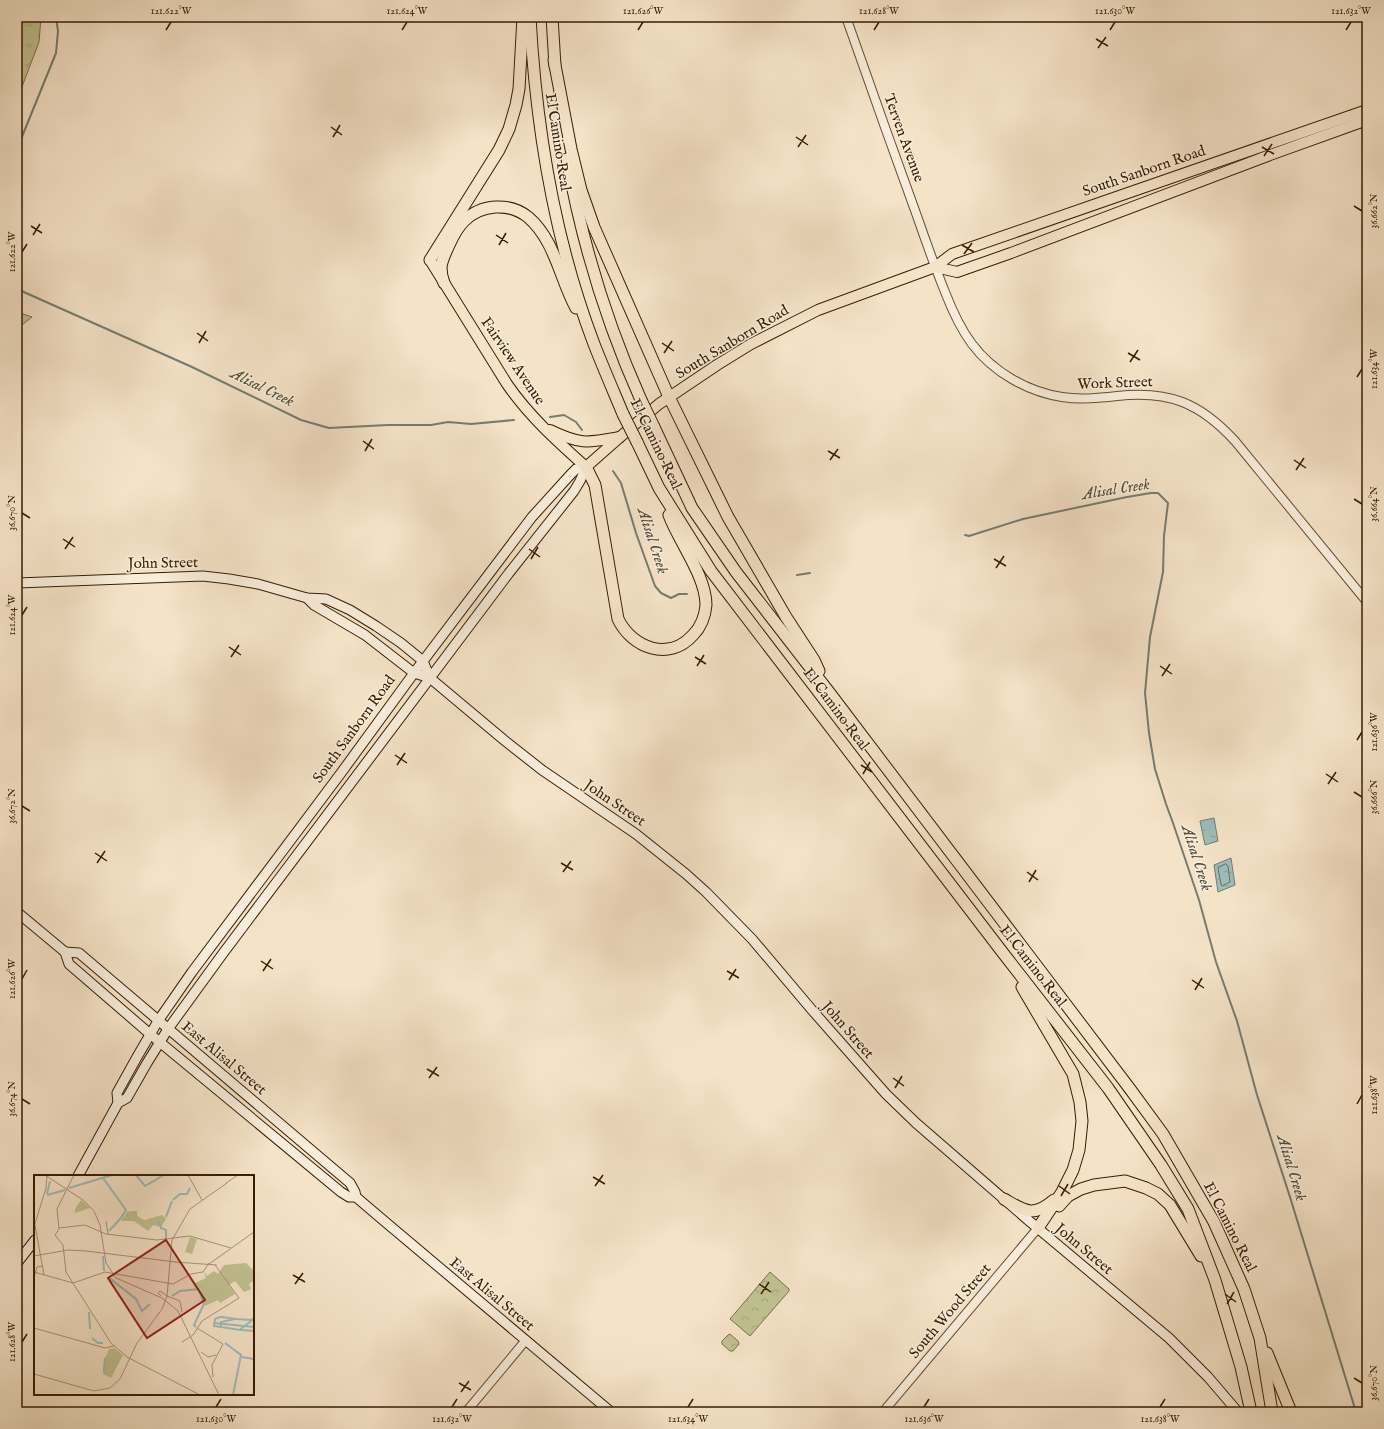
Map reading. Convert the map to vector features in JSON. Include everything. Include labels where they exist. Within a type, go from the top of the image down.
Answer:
[{"type":"highway","points":[[430,260],[499,150],[509,129],[519,89],[523,17]]},
{"type":"highway","name":"El Camino Real","points":[[530,17],[532,62],[537,109],[553,205],[578,298],[594,343],[623,414],[659,488],[711,571],[1108,1088],[1162,1165],[1188,1209],[1215,1280],[1241,1367],[1251,1412]]},
{"type":"highway","name":"El Camino Real","points":[[552,17],[558,106],[574,200],[586,247],[614,336],[641,400],[692,508],[736,572],[1163,1134],[1214,1222],[1244,1289],[1260,1338],[1272,1412]]},
{"type":"highway","points":[[554,60],[571,149],[587,210],[669,397],[728,517],[786,617],[814,660],[828,692]]},
{"type":"highway","name":"South Sanborn Road","points":[[935,267],[957,272],[1026,248],[1342,124],[1367,110]]},
{"type":"highway","name":"South Sanborn Road","points":[[586,467],[669,397],[741,350],[804,316],[935,267],[952,254],[1342,124],[1367,120]]},
{"type":"highway","points":[[444,282],[441,270],[445,253],[464,220],[480,211],[492,207],[503,207],[516,210],[531,220],[545,239],[559,267],[570,297],[594,343]]},
{"type":"highway","name":"Fairview Avenue","points":[[430,260],[521,404],[586,467]]},
{"type":"highway","points":[[542,426],[565,437],[580,442],[620,437]]},
{"type":"highway","points":[[586,467],[595,484],[618,619],[624,629],[635,641],[649,647],[660,649],[676,647],[691,638],[702,622],[706,604],[701,582],[671,520],[659,488]]},
{"type":"highway","points":[[1003,953],[1073,1074],[1080,1102],[1082,1121],[1079,1150],[1073,1170],[1062,1192],[1038,1228]]},
{"type":"highway","points":[[1038,1228],[1068,1196],[1094,1184],[1125,1181],[1158,1194],[1170,1205],[1215,1280]]},
{"type":"highway","points":[[1004,1199],[1024,1210],[1033,1212],[1048,1205],[1062,1192]]},
{"type":"highway","points":[[1260,1338],[1291,1412]]},
{"type":"main road","name":"South Sanborn Road","points":[[586,467],[574,491],[513,568],[228,945],[168,1029],[127,1098],[118,1102],[117,1093],[150,1034],[192,972],[341,773],[423,660],[532,517],[571,474],[576,470],[586,467]]},
{"type":"main road","name":"John Street","points":[[17,583],[203,576],[258,584],[307,598],[326,600],[350,610],[376,626],[423,660],[430,678]]},
{"type":"main road","name":"John Street","points":[[307,598],[314,605],[365,635],[414,673],[430,678],[516,750],[640,837],[675,864],[706,892],[752,939],[886,1094],[916,1123],[1004,1199],[1169,1338],[1208,1377],[1238,1412]]},
{"type":"main road","name":"East Alisal Street","points":[[17,912],[65,952],[69,964],[150,1034],[340,1192],[349,1197],[356,1197]]},
{"type":"main road","name":"East Alisal Street","points":[[65,952],[79,953],[350,1183],[356,1197],[611,1412]]},
{"type":"main road","points":[[79,1175],[118,1102]]},
{"type":"main road","points":[[17,1262],[34,1241]]},
{"type":"street","name":"Terven Avenue","points":[[846,17],[935,267]]},
{"type":"street","name":"Work Street","points":[[935,267],[955,318],[972,344],[990,363],[1021,384],[1042,393],[1062,398],[1081,399],[1142,394],[1161,395],[1180,400],[1196,407],[1211,417],[1235,441],[1367,602]]},
{"type":"street","name":"South Wood Street","points":[[883,1412],[1038,1228]]},
{"type":"street","points":[[466,1412],[526,1340]]},
{"type":"green space","points":[[17,17],[41,17],[39,42],[17,100]]},
{"type":"green space","points":[[17,312],[32,317],[17,329]]},
{"type":"green space","points":[[770,1272],[789,1289],[789,1291],[750,1336],[730,1319]]},
{"type":"green space","points":[[730,1334],[738,1341],[739,1344],[733,1351],[730,1351],[722,1344],[722,1341]]},
{"type":"water","points":[[1214,818],[1218,841],[1205,845],[1200,821]]},
{"type":"water","points":[[1231,858],[1235,885],[1218,892],[1214,865]]},
{"type":"waterway","name":"Alisal Creek","points":[[17,149],[56,53],[58,31],[56,17]]},
{"type":"waterway","name":"Alisal Creek","points":[[17,289],[192,367],[301,420],[329,428],[388,425],[431,425],[448,422],[471,424],[514,420]]},
{"type":"waterway","name":"Alisal Creek","points":[[550,417],[564,415],[576,422],[582,430]]},
{"type":"waterway","name":"Alisal Creek","points":[[613,471],[621,483],[636,533],[655,586],[661,593],[671,598],[679,594],[687,594]]},
{"type":"waterway","name":"Alisal Creek","points":[[965,535],[969,536],[1023,519],[1151,493],[1158,493],[1168,503],[1164,536],[1163,572],[1150,637],[1145,693],[1149,733],[1155,769],[1199,900],[1216,962],[1237,1021],[1257,1095],[1356,1412]]},
{"type":"waterway","name":"Alisal Creek","points":[[797,575],[810,573]]}]
